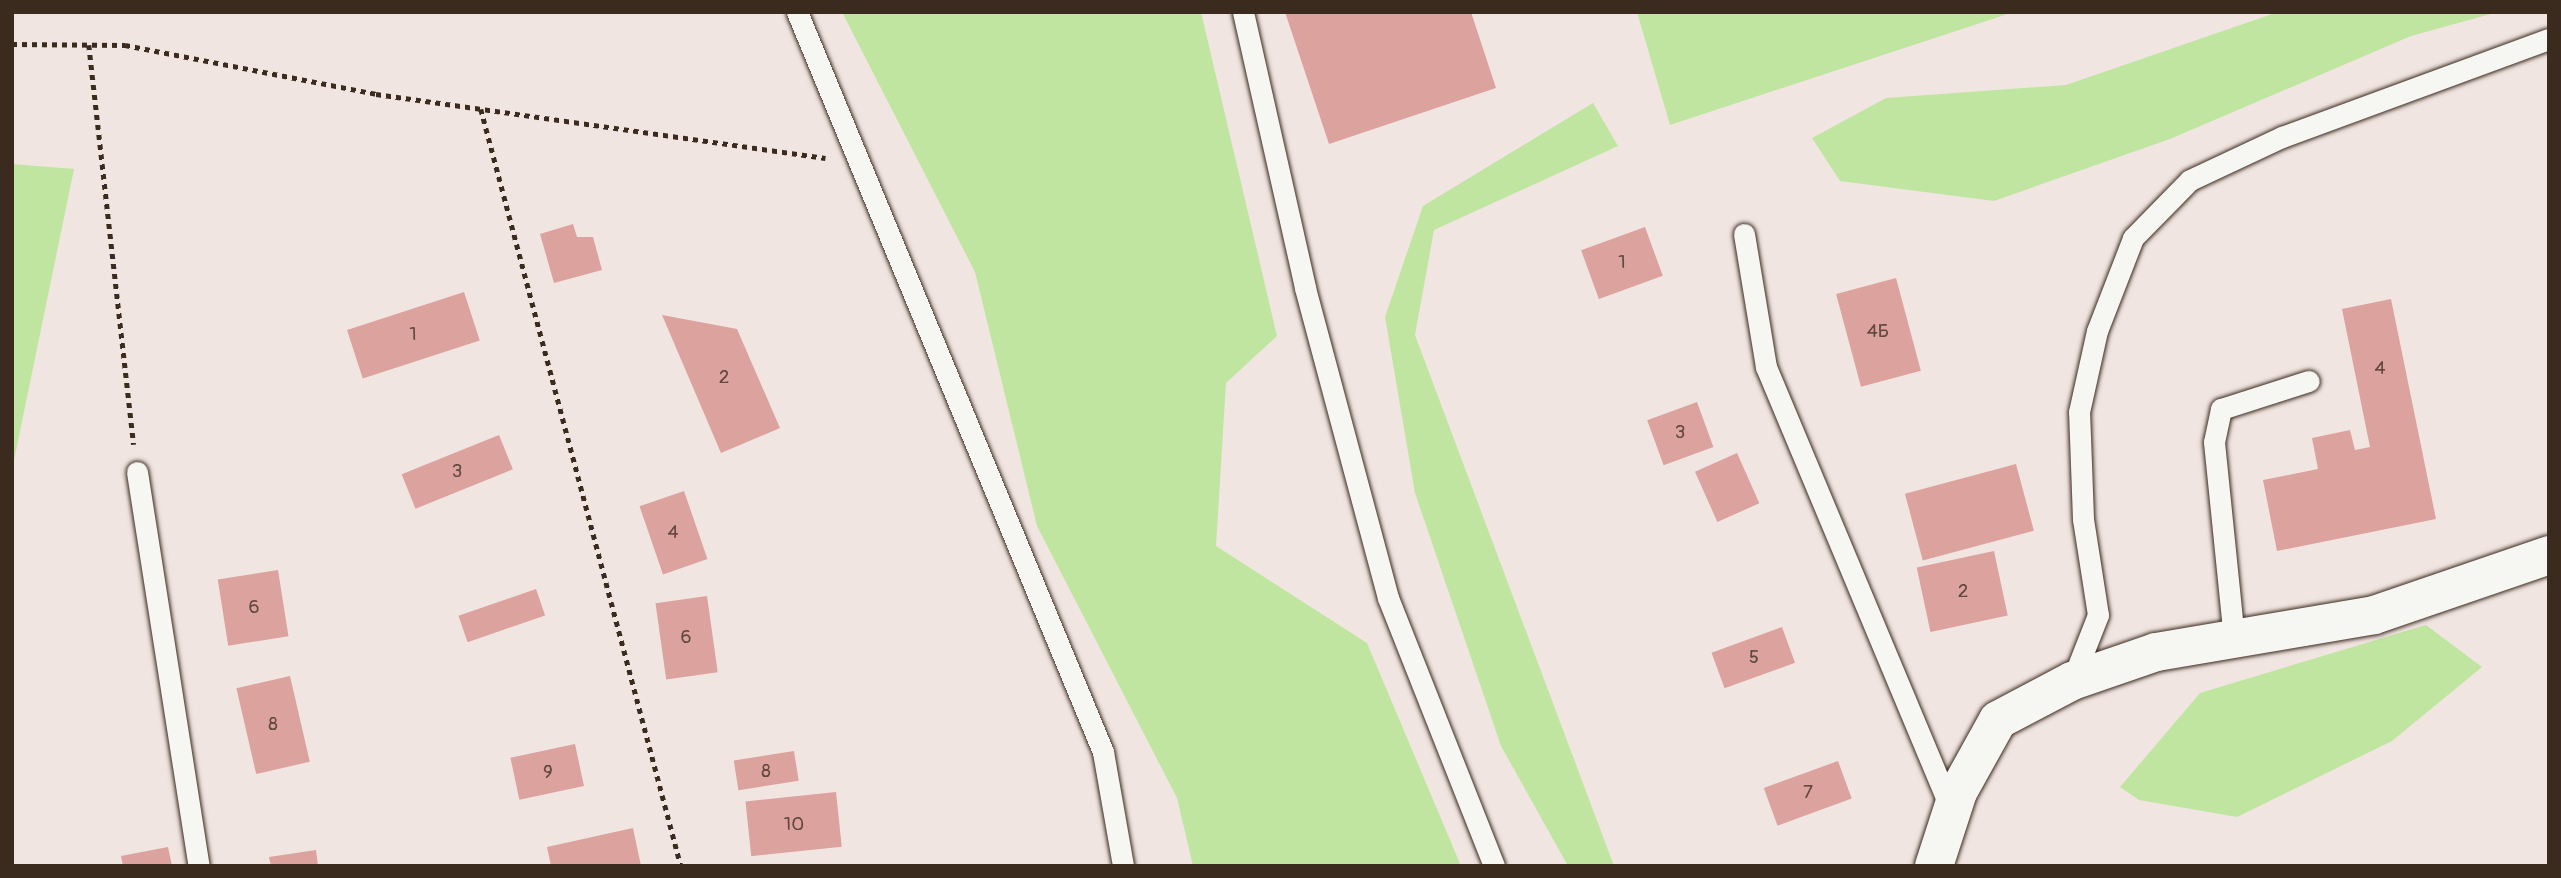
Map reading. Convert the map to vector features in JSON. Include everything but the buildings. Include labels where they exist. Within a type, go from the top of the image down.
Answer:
[{"type":"street","points":[[1934,866],[1951,811],[1998,720],[2072,681],[2156,652],[2374,615],[2549,555]]},
{"type":"lane","points":[[797,12],[854,162],[901,253],[1103,752],[1123,866]]},
{"type":"lane","points":[[1243,12],[1305,288],[1388,598],[1494,866]]},
{"type":"lane","points":[[2072,681],[2098,615],[2083,519],[2079,412],[2097,331],[2133,238],[2190,180],[2282,137],[2549,39]]},
{"type":"lane","points":[[1744,234],[1766,367],[1951,811]]},
{"type":"lane","points":[[2234,639],[2214,442],[2221,409],[2309,381]]},
{"type":"lane","points":[[137,472],[199,866]]},
{"type":"path","points":[[12,44],[125,45],[481,109],[854,162]]},
{"type":"path","points":[[89,45],[137,472]]},
{"type":"path","points":[[481,109],[681,866]]},
{"type":"green space","points":[[842,12],[1201,12],[1277,336],[1226,383],[1216,546],[1367,643],[1461,866],[1193,866],[1177,798],[1037,526],[975,272]]},
{"type":"green space","points":[[1637,12],[2014,12],[1670,125]]},
{"type":"green space","points":[[2278,12],[2498,12],[2411,36],[2170,139],[1994,201],[1840,181],[1812,138],[1886,98],[2066,85]]},
{"type":"green space","points":[[1593,103],[1618,146],[1434,230],[1415,335],[1614,866],[1568,866],[1501,746],[1415,493],[1385,317],[1423,206]]},
{"type":"green space","points":[[12,164],[74,169],[12,470]]},
{"type":"green space","points":[[2426,625],[2482,667],[2392,741],[2237,817],[2139,800],[2120,787],[2200,693]]}]
